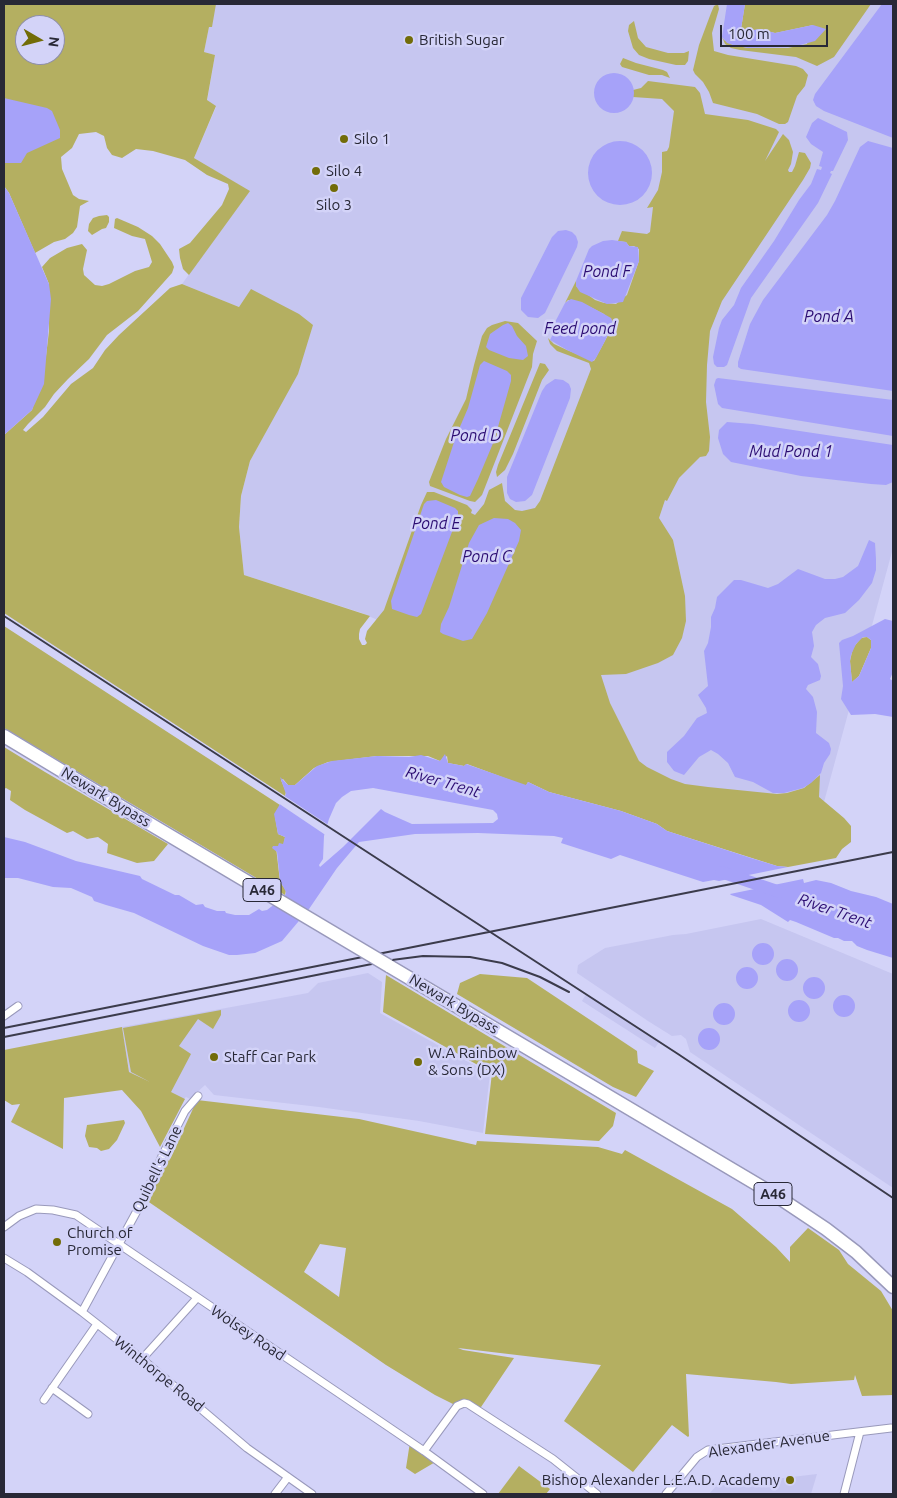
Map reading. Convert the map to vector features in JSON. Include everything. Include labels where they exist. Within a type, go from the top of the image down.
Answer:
[{"type":"highway","name":"Newark Bypass","points":[[4,736],[775,1195],[826,1229],[856,1252],[893,1287]]},
{"type":"street","points":[[4,1016],[18,1006]]},
{"type":"street","name":"Quibell's Lane","points":[[82,1312],[145,1196],[162,1156],[185,1111],[198,1096]]},
{"type":"street","name":"Wolsey Road","points":[[4,1227],[19,1216],[36,1209],[76,1215],[424,1451],[483,1494]]},
{"type":"street","name":"Winthorpe Road","points":[[4,1258],[27,1272],[82,1312],[247,1448],[312,1494]]},
{"type":"street","points":[[142,1360],[197,1298]]},
{"type":"street","points":[[44,1400],[97,1324]]},
{"type":"street","points":[[52,1388],[88,1414]]},
{"type":"street","points":[[424,1451],[457,1406],[468,1404],[553,1459],[597,1494]]},
{"type":"street","name":"Alexander Avenue","points":[[666,1494],[697,1457],[708,1450],[891,1428]]},
{"type":"street","points":[[844,1494],[860,1432]]},
{"type":"street","points":[[275,1494],[288,1477]]},
{"type":"shaded area","points":[[4,4],[216,4],[212,27],[209,27],[204,52],[215,55],[207,100],[216,106],[194,158],[250,191],[189,275],[183,269],[179,249],[190,243],[222,205],[229,189],[228,184],[207,175],[185,160],[153,151],[136,149],[122,158],[112,155],[107,148],[104,136],[96,132],[79,134],[72,148],[61,157],[62,169],[73,195],[79,199],[89,201],[80,206],[77,227],[73,233],[65,239],[54,242],[35,253],[9,193],[4,186]]},
{"type":"shaded area","points":[[201,4],[893,4],[893,548],[824,802],[704,801],[608,753],[473,663],[362,613],[244,575],[239,527],[241,496],[250,461],[267,429],[251,290],[239,307],[182,284],[249,191],[194,158],[216,107],[207,101],[215,55],[204,52],[209,27]]},
{"type":"shaded area","points":[[718,4],[719,9],[712,33],[714,51],[796,66],[803,69],[808,75],[805,86],[797,96],[788,122],[785,124],[779,124],[757,114],[713,103],[703,82],[695,74],[693,70],[699,45],[714,6]]},
{"type":"shaded area","points":[[745,4],[871,4],[834,57],[817,66],[796,57],[740,50],[725,44],[722,37],[733,45],[748,48],[788,48],[807,44],[813,25],[775,33],[760,29],[748,31],[741,29]]},
{"type":"shaded area","points":[[634,21],[638,38],[646,47],[668,53],[684,53],[689,51],[688,61],[685,65],[676,65],[639,55],[633,48],[628,31],[629,25]]},
{"type":"shaded area","points":[[623,58],[663,70],[667,72],[670,78],[662,75],[649,75],[622,67],[620,64]]},
{"type":"shaded area","points":[[648,81],[695,87],[700,93],[705,114],[748,120],[776,129],[779,132],[765,161],[783,134],[789,140],[793,152],[789,172],[792,172],[795,166],[799,152],[805,153],[811,163],[803,180],[722,301],[710,331],[707,365],[706,402],[710,437],[709,451],[706,456],[700,457],[679,478],[667,501],[665,500],[659,518],[673,540],[685,596],[686,621],[682,638],[673,655],[658,663],[626,674],[601,675],[610,703],[639,761],[671,779],[685,784],[777,794],[804,788],[820,775],[819,797],[851,826],[851,842],[842,849],[836,858],[788,867],[777,866],[667,831],[657,824],[621,811],[549,792],[528,782],[526,786],[467,764],[464,766],[448,763],[447,756],[440,761],[428,756],[377,756],[328,762],[314,768],[295,785],[288,785],[283,779],[281,780],[286,792],[285,796],[4,613],[4,435],[32,410],[46,356],[49,331],[49,284],[42,267],[50,258],[67,248],[82,244],[87,250],[83,269],[84,275],[95,285],[109,284],[135,271],[149,267],[152,262],[145,239],[132,236],[114,228],[115,219],[117,218],[138,227],[160,244],[172,262],[174,267],[172,273],[138,311],[107,335],[89,359],[54,394],[45,407],[23,430],[26,432],[43,417],[71,384],[93,368],[105,350],[119,335],[170,288],[182,284],[239,307],[251,289],[299,314],[313,325],[298,374],[250,461],[241,496],[239,527],[244,575],[370,616],[360,629],[359,634],[362,645],[365,645],[367,643],[365,639],[367,631],[384,610],[427,492],[434,492],[467,505],[472,510],[471,513],[475,515],[484,504],[489,490],[502,483],[505,501],[515,510],[522,511],[535,508],[540,501],[591,369],[589,363],[557,351],[550,344],[548,338],[554,344],[594,361],[613,326],[604,314],[582,303],[568,300],[565,303],[576,281],[576,286],[595,300],[604,303],[616,304],[627,295],[639,261],[639,249],[629,246],[626,242],[618,241],[622,231],[647,234],[650,232],[653,207],[647,208],[658,190],[662,172],[662,152],[667,151],[669,147],[674,111],[662,99],[633,97],[633,90],[641,88]]},
{"type":"shaded area","points":[[107,215],[109,222],[106,228],[92,235],[88,231],[89,224],[93,218]]},
{"type":"shaded area","points":[[505,321],[518,323],[537,341],[532,367],[482,495],[475,502],[430,486],[429,482],[446,439],[466,399],[482,336],[487,328]]},
{"type":"shaded area","points":[[540,363],[545,364],[549,370],[542,380],[513,454],[505,470],[497,477],[498,465]]},
{"type":"shaded area","points":[[4,626],[280,805],[275,816],[278,834],[285,837],[284,844],[276,847],[280,882],[286,890],[285,895],[4,728]]},
{"type":"shaded area","points":[[867,637],[871,640],[871,648],[859,676],[852,682],[850,661],[853,648],[861,638]]},
{"type":"shaded area","points":[[4,747],[168,844],[154,861],[137,863],[107,853],[108,844],[98,837],[87,839],[73,831],[67,833],[25,810],[10,800],[11,791],[6,788],[4,789]]},
{"type":"shaded area","points":[[761,919],[893,974],[893,1188],[690,1052],[686,1039],[681,1035],[672,1036],[577,973],[578,965],[605,948]]},
{"type":"shaded area","points":[[368,973],[382,982],[380,1013],[490,1074],[483,1133],[419,1121],[214,1095],[205,1085],[190,1099],[186,1097],[184,1099],[129,1072],[122,1027],[308,993],[318,983]]},
{"type":"shaded area","points":[[480,974],[527,978],[637,1051],[638,1063],[654,1071],[636,1097],[613,1087],[457,994],[460,983]]},
{"type":"shaded area","points":[[386,975],[616,1113],[613,1126],[599,1141],[485,1134],[492,1073],[383,1012]]},
{"type":"shaded area","points":[[586,994],[659,1042],[655,1048],[582,1001]]},
{"type":"shaded area","points":[[221,1010],[221,1015],[213,1029],[198,1019],[179,1046],[191,1054],[171,1092],[185,1099],[160,1147],[141,1111],[122,1090],[64,1098],[63,1149],[11,1122],[20,1104],[12,1105],[4,1100],[4,1050],[122,1027],[129,1072],[150,1082],[131,1072],[123,1028]]},
{"type":"shaded area","points":[[197,1100],[359,1119],[476,1145],[477,1141],[598,1147],[622,1154],[625,1150],[732,1209],[776,1247],[790,1262],[790,1247],[808,1228],[839,1250],[848,1264],[881,1291],[893,1311],[893,1395],[862,1396],[855,1375],[854,1380],[791,1384],[686,1374],[689,1436],[672,1425],[633,1472],[564,1421],[601,1365],[458,1348],[514,1358],[479,1410],[473,1406],[457,1406],[386,1365],[143,1198],[162,1156],[169,1161]],"holes":[[[320,1244],[346,1248],[339,1297],[304,1272]]]},
{"type":"shaded area","points":[[124,1120],[125,1123],[117,1140],[109,1149],[101,1151],[97,1148],[89,1147],[85,1136],[87,1125]]},
{"type":"shaded area","points":[[410,1442],[437,1461],[415,1474],[406,1468]]},
{"type":"shaded area","points":[[519,1466],[550,1489],[546,1494],[498,1494]]},
{"type":"shaded area","name":"Bishop Alexander L.E.A.D. Academy","points":[[817,1474],[811,1494],[709,1494],[716,1486]]},
{"type":"water","points":[[727,4],[745,4],[741,29],[748,31],[760,29],[775,33],[813,25],[826,29],[815,41],[793,47],[748,48],[733,45],[727,43],[722,37]]},
{"type":"water","points":[[882,4],[893,4],[893,138],[824,111],[816,106],[813,100],[815,94]]},
{"type":"water","points":[[614,73],[628,79],[634,93],[628,107],[614,113],[600,107],[594,93],[600,79]]},
{"type":"water","points":[[4,98],[47,108],[52,111],[60,130],[60,138],[27,153],[21,163],[4,163]]},
{"type":"water","points":[[818,118],[847,132],[848,140],[833,171],[830,173],[832,174],[818,203],[751,298],[727,365],[717,367],[714,364],[713,357],[722,320],[734,305],[741,288],[811,184],[817,169],[821,170],[822,167],[819,166],[823,152],[811,144],[806,137],[812,123]]},
{"type":"water","points":[[614,141],[626,141],[643,150],[650,161],[652,173],[650,185],[643,196],[626,205],[614,205],[602,200],[593,191],[588,179],[588,167],[593,155],[602,146]]},
{"type":"water","name":"Pond A","points":[[868,141],[893,148],[893,391],[741,369],[738,367],[738,362],[750,324],[763,300],[827,215],[860,147]]},
{"type":"water","points":[[4,186],[9,193],[49,284],[51,299],[44,384],[32,410],[4,435]]},
{"type":"water","points":[[566,230],[576,236],[577,247],[545,313],[538,318],[528,317],[521,310],[521,298],[552,237],[558,231]]},
{"type":"water","name":"Pond F","points":[[603,241],[626,242],[629,246],[638,247],[639,261],[623,302],[607,304],[580,292],[576,286],[576,281],[589,249]]},
{"type":"water","name":"Feed pond","points":[[571,299],[582,302],[604,314],[611,318],[613,322],[605,341],[592,362],[550,340],[554,324],[565,303]]},
{"type":"water","points":[[508,323],[526,346],[528,356],[523,360],[509,358],[486,347],[490,334]]},
{"type":"water","name":"Pond D","points":[[484,361],[507,371],[511,375],[511,381],[494,441],[470,496],[467,497],[444,487],[441,482],[456,436],[468,408],[480,365]]},
{"type":"water","points":[[718,378],[893,400],[893,436],[722,408],[718,404],[714,385]]},
{"type":"water","points":[[555,379],[563,380],[569,384],[571,389],[570,398],[532,495],[525,501],[516,502],[510,499],[507,493],[507,477],[542,391],[546,385]]},
{"type":"water","name":"Mud Pond 1","points":[[727,422],[753,424],[893,445],[893,482],[886,485],[801,476],[731,462],[723,454],[718,438],[719,430]]},
{"type":"water","name":"Pond E","points":[[436,500],[455,508],[458,511],[458,516],[421,614],[417,617],[392,609],[391,601],[424,504],[427,501]]},
{"type":"water","name":"Pond C","points":[[494,518],[508,519],[515,523],[521,530],[519,541],[487,613],[472,639],[463,641],[440,632],[441,624],[449,607],[469,543],[479,525]]},
{"type":"water","points":[[869,540],[875,543],[876,570],[872,583],[859,600],[845,613],[825,618],[816,625],[812,632],[814,646],[811,657],[818,664],[821,676],[820,680],[808,685],[806,689],[813,697],[817,712],[816,733],[829,743],[831,749],[821,773],[803,788],[784,793],[773,793],[753,782],[735,777],[728,763],[711,750],[699,757],[684,775],[674,771],[667,762],[667,752],[684,736],[697,718],[707,713],[698,695],[708,686],[704,651],[708,643],[711,617],[717,597],[734,580],[741,580],[768,588],[778,584],[798,569],[825,579],[843,577],[858,566]]},
{"type":"water","points":[[885,619],[893,621],[893,672],[890,679],[893,681],[893,717],[875,714],[851,715],[841,699],[843,686],[839,643]],"holes":[[[863,637],[871,640],[871,648],[859,676],[852,682],[851,655],[856,644]]]},
{"type":"water","points":[[445,754],[448,763],[464,766],[466,764],[526,785],[528,782],[549,792],[621,811],[657,824],[667,831],[777,866],[788,867],[719,881],[703,882],[620,855],[611,859],[561,843],[563,838],[554,836],[478,833],[415,834],[359,842],[337,868],[309,909],[282,941],[255,953],[237,955],[229,955],[203,946],[134,913],[94,901],[92,897],[71,888],[53,887],[18,878],[4,878],[4,837],[25,842],[76,861],[140,876],[142,879],[175,895],[179,895],[196,905],[203,904],[205,907],[235,915],[249,915],[259,909],[262,911],[267,910],[285,896],[286,892],[280,881],[277,852],[272,848],[273,846],[278,846],[279,843],[283,844],[285,837],[278,834],[274,814],[286,794],[280,777],[288,785],[295,785],[317,766],[332,761],[377,756],[409,757],[421,755],[440,761]],"holes":[[[373,788],[493,810],[497,814],[498,819],[493,823],[412,824],[381,809],[343,847],[320,867],[319,865],[323,859],[324,836],[329,819],[336,803],[351,791]]]},
{"type":"water","points":[[803,879],[804,883],[816,880],[831,883],[893,904],[893,958],[857,946],[852,941],[834,938],[790,920],[788,922],[761,905],[730,894]]},
{"type":"water","points":[[759,943],[767,943],[774,950],[774,958],[767,965],[759,965],[752,958],[752,950]]},
{"type":"water","points":[[783,959],[791,959],[798,966],[798,974],[791,981],[783,981],[776,974],[776,966]]},
{"type":"water","points":[[743,967],[751,967],[758,974],[758,982],[751,989],[743,989],[736,982],[736,974]]},
{"type":"water","points":[[810,977],[818,977],[825,984],[825,992],[818,999],[810,999],[803,992],[803,984]]},
{"type":"water","points":[[840,995],[848,995],[855,1002],[855,1010],[848,1017],[840,1017],[833,1010],[833,1002]]},
{"type":"water","points":[[795,1000],[803,1000],[810,1007],[810,1015],[803,1022],[795,1022],[788,1015],[788,1007]]},
{"type":"water","points":[[720,1003],[728,1003],[735,1010],[735,1018],[728,1025],[720,1025],[713,1018],[713,1010]]},
{"type":"water","points":[[705,1028],[713,1028],[720,1035],[720,1043],[713,1050],[705,1050],[698,1043],[698,1035]]},
{"type":"pier","points":[[283,795],[330,826],[327,836],[278,803]]},
{"type":"waterway","name":"River Trent","points":[[721,872],[780,892]]},
{"type":"railway","points":[[4,616],[678,1054],[893,1198]]},
{"type":"railway","points":[[4,1028],[893,852]]},
{"type":"railway","points":[[4,1037],[392,960],[423,956],[470,957],[502,963],[540,977],[569,992]]},
{"type":"place","name":"British Sugar","points":[[409,40]]},
{"type":"place","name":"Silo 1","points":[[344,139]]},
{"type":"place","name":"Silo 4","points":[[316,171]]},
{"type":"place","name":"Silo 3","points":[[334,188]]},
{"type":"place","name":"Staff Car Park","points":[[214,1057]]},
{"type":"place","name":"W.A Rainbow & Sons (DX)","points":[[418,1062]]},
{"type":"place","name":"Church of Promise","points":[[57,1242]]},
{"type":"place","name":"Bishop Alexander L.E.A.D. Academy","points":[[790,1480]]}]
